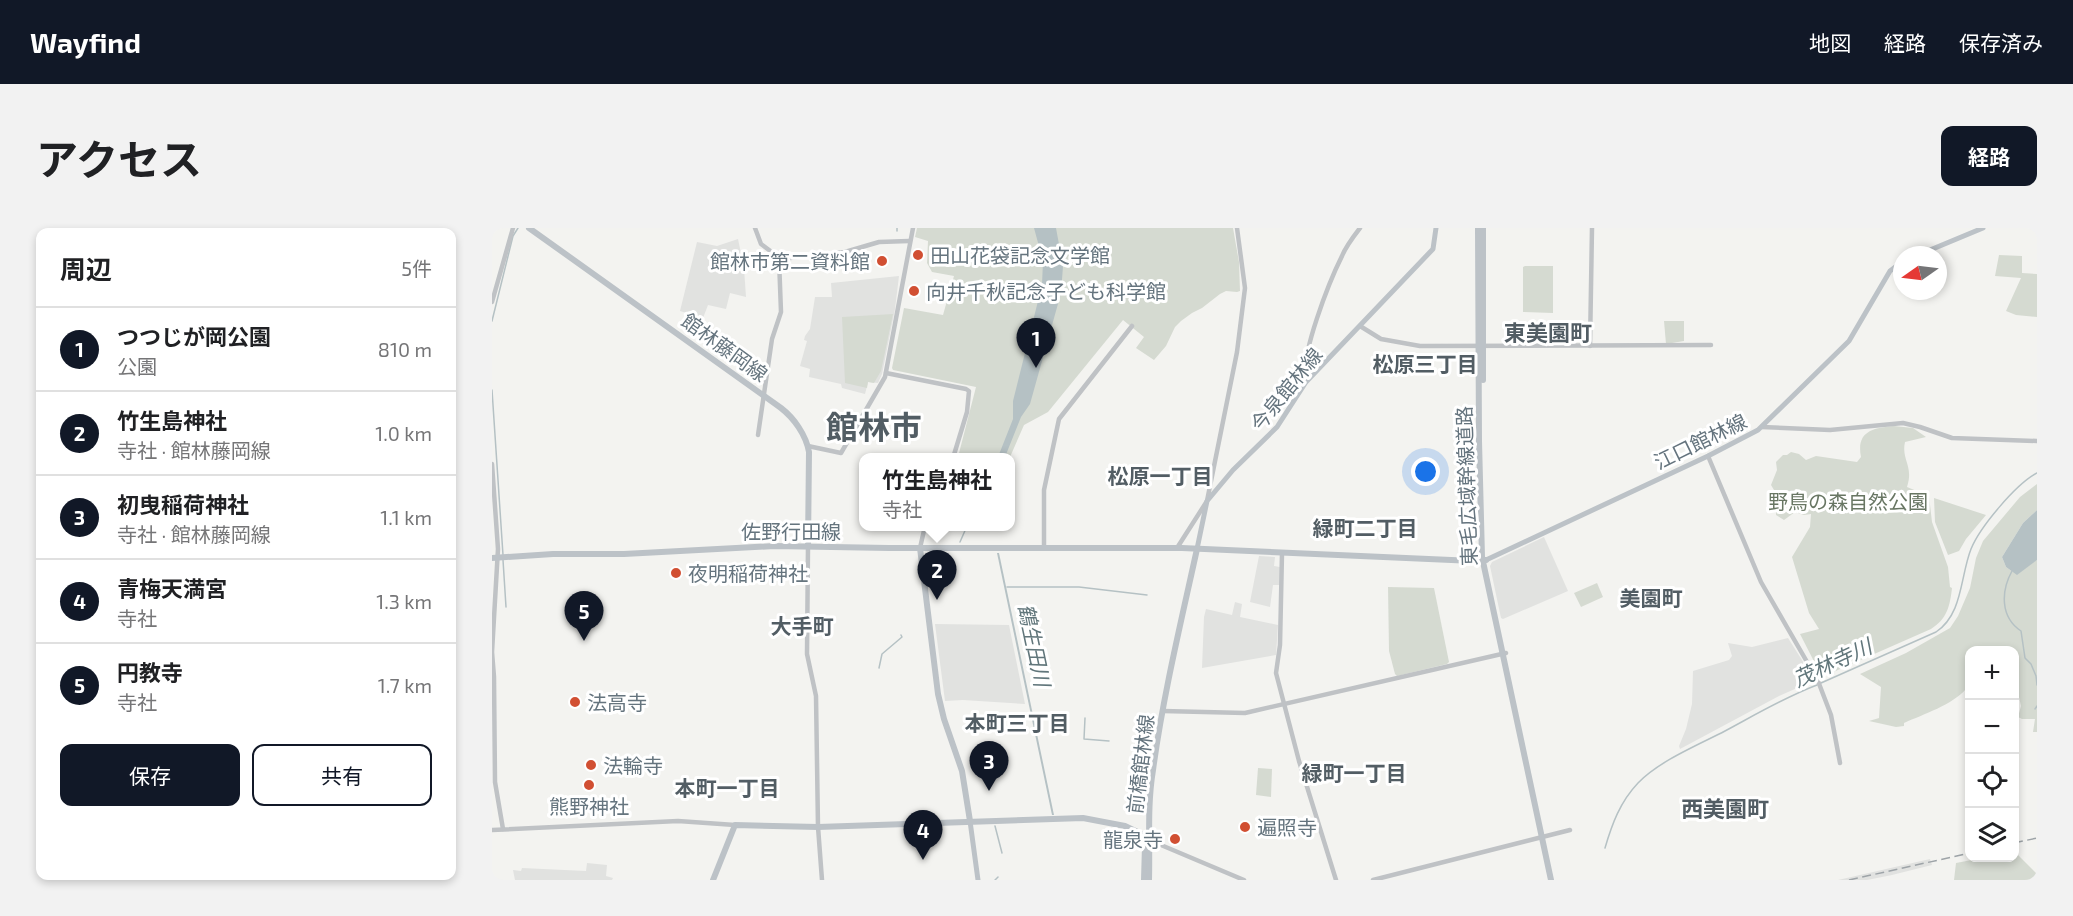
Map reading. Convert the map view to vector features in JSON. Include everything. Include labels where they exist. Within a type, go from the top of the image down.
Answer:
[{"type":"main road","name":"館林藤岡線","points":[[529,228],[792,418],[808,446],[808,546]]},
{"type":"main road","name":"今泉館林線","points":[[1197,549],[1207,501],[1233,470],[1277,427],[1306,382],[1433,249],[1436,228]]},
{"type":"main road","name":"東毛広域幹線道路","points":[[1480,228],[1479,450],[1485,560],[1552,880]]},
{"type":"main road","points":[[1940,246],[1983,228]]},
{"type":"main road","name":"江口館林線","points":[[1485,560],[1708,456],[1762,428],[1849,341],[1893,269]]},
{"type":"main road","name":"佐野行田線","points":[[495,558],[774,546],[1197,549]]},
{"type":"main road","points":[[920,548],[938,694],[948,732],[960,764],[978,880]]},
{"type":"main road","points":[[1197,549],[1485,560]]},
{"type":"main road","name":"前橋館林線","points":[[735,825],[818,826],[1089,819],[1125,825],[1148,837],[1152,771],[1197,549]]},
{"type":"main road","points":[[712,880],[735,825]]},
{"type":"main road","points":[[1146,880],[1148,837]]},
{"type":"street","points":[[492,302],[513,228]]},
{"type":"street","points":[[755,228],[760,244],[778,258],[845,252],[879,242],[909,241]]},
{"type":"street","points":[[808,446],[841,453],[880,389],[886,373],[899,310],[913,228]]},
{"type":"street","points":[[1177,548],[1207,501],[1239,342],[1244,304],[1243,266],[1237,228]]},
{"type":"street","points":[[1306,382],[1310,344],[1325,298],[1341,257],[1360,228]]},
{"type":"street","points":[[1590,346],[1592,228]]},
{"type":"street","points":[[758,435],[772,339],[781,312],[778,258]]},
{"type":"street","points":[[1044,548],[1044,490],[1059,419],[1132,326]]},
{"type":"street","points":[[1360,326],[1381,339],[1398,344],[1420,346],[1711,345]]},
{"type":"street","points":[[886,373],[969,391],[967,412],[955,453]]},
{"type":"street","points":[[1762,428],[1830,430],[1903,423],[1952,438],[2037,441]]},
{"type":"street","points":[[1708,456],[1761,582],[1821,687],[1832,722],[1840,763]]},
{"type":"street","points":[[492,464],[495,558],[492,652],[495,782],[503,829]]},
{"type":"street","points":[[920,548],[924,531]]},
{"type":"street","points":[[808,546],[807,654],[817,705],[818,826],[822,880]]},
{"type":"street","points":[[1282,553],[1280,645],[1276,673],[1299,761],[1336,880]]},
{"type":"street","points":[[1163,711],[1245,713],[1504,654]]},
{"type":"street","points":[[492,830],[678,821],[735,825]]},
{"type":"street","points":[[1373,880],[1570,830]]},
{"type":"street","points":[[1148,837],[1161,845],[1244,880]]},
{"type":"shaded area","points":[[1034,228],[1056,228],[1063,266],[1061,293],[1030,404],[1021,417],[1007,453],[1000,453],[1013,419],[1013,401],[1042,285],[1043,261]]},
{"type":"shaded area","points":[[738,239],[744,268],[746,297],[730,293],[726,309],[708,305],[703,318],[680,311],[697,242],[717,246]]},
{"type":"shaded area","points":[[899,276],[895,309],[882,374],[878,383],[868,382],[865,394],[842,388],[841,384],[809,377],[810,369],[800,366],[807,341],[804,340],[805,336],[810,329],[815,297],[832,297],[831,283]]},
{"type":"shaded area","points":[[2037,510],[2037,560],[2017,575],[2006,567],[2002,557],[2023,523]]},
{"type":"shaded area","points":[[1544,537],[1568,591],[1501,618],[1490,566],[1492,562]]},
{"type":"shaded area","points":[[997,553],[999,553],[1054,815],[1052,815]]},
{"type":"shaded area","points":[[1259,556],[1275,557],[1274,566],[1280,567],[1280,585],[1273,585],[1270,607],[1250,602]]},
{"type":"shaded area","points":[[1235,602],[1242,604],[1240,617],[1278,625],[1276,655],[1202,668],[1206,609],[1232,615]]},
{"type":"shaded area","points":[[935,624],[1009,625],[1025,704],[945,701]]},
{"type":"shaded area","points":[[1788,638],[1814,679],[1813,681],[1779,696],[1680,749],[1692,704],[1693,671],[1729,660],[1732,656],[1728,643],[1752,647]]},
{"type":"shaded area","points":[[1930,859],[1932,865],[1892,875],[1867,880],[1838,880]]},
{"type":"shaded area","points":[[587,863],[607,865],[606,876],[613,878],[612,880],[515,880],[513,870],[521,871],[522,868],[586,871]]},
{"type":"green space","points":[[917,228],[1233,228],[1239,262],[1240,291],[1226,291],[1220,294],[1181,321],[1175,327],[1166,346],[1154,360],[1136,348],[1144,337],[1123,320],[1048,412],[1024,425],[1012,453],[959,453],[976,387],[892,368],[904,308],[943,315],[954,276],[932,272],[927,263],[928,241],[915,237]]},
{"type":"green space","points":[[1999,255],[2022,256],[2022,273],[2037,274],[2037,317],[2016,315],[2006,311],[2021,278],[1995,276]]},
{"type":"green space","points":[[1553,266],[1553,313],[1523,312],[1523,267]]},
{"type":"green space","points":[[893,314],[881,371],[874,383],[868,382],[867,388],[845,383],[842,317]]},
{"type":"green space","points":[[1664,321],[1684,321],[1684,341],[1666,344]]},
{"type":"green space","name":"野鳥の森自然公園","points":[[1894,426],[1913,428],[1926,437],[1905,442],[1909,474],[1907,487],[1929,496],[1932,522],[1948,567],[1952,588],[1949,606],[1941,621],[1931,629],[1822,677],[1800,634],[1819,629],[1809,613],[1792,557],[1810,527],[1811,514],[1804,515],[1795,512],[1784,520],[1776,515],[1777,495],[1771,485],[1777,470],[1776,462],[1783,455],[1791,452],[1799,454],[1806,460],[1816,456],[1857,462],[1861,457],[1861,441],[1868,432]]},
{"type":"green space","points":[[2037,484],[2037,510],[2023,523],[2002,557],[2006,567],[2013,572],[2037,560],[2037,732],[2033,732],[2035,719],[2019,718],[2021,706],[2019,646],[1965,646],[1965,690],[1960,695],[1929,713],[1904,723],[1904,726],[1896,727],[1869,721],[1879,718],[1881,687],[1860,674],[1906,653],[1950,628],[1970,588],[1976,558],[1983,541],[2020,497]]},
{"type":"green space","points":[[1934,498],[1986,515],[1959,551],[1948,555],[1935,522]]},
{"type":"green space","points":[[1597,583],[1603,597],[1581,607],[1574,593]]},
{"type":"green space","points":[[1388,587],[1434,588],[1449,662],[1447,664],[1397,676],[1395,674],[1389,651]]},
{"type":"green space","points":[[1258,768],[1272,769],[1271,797],[1256,795]]},
{"type":"green space","points":[[2019,856],[2037,874],[2037,880],[1954,880],[1956,863],[2019,862]]},
{"type":"waterway","points":[[492,321],[513,236],[518,228]]},
{"type":"waterway","points":[[492,390],[503,555]]},
{"type":"waterway","name":"茂林寺川","points":[[1821,683],[1936,632],[1945,624],[1956,605],[1967,560],[1976,540],[1990,518],[2009,496],[2037,473]]},
{"type":"waterway","points":[[960,542],[965,531]]},
{"type":"waterway","points":[[503,560],[506,607]]},
{"type":"waterway","points":[[2012,571],[2008,579],[2004,603],[2009,619],[2021,631],[2025,658],[2031,664],[2037,685]]},
{"type":"waterway","points":[[1007,587],[1079,587],[1147,595]]},
{"type":"waterway","points":[[879,668],[882,654],[902,637],[901,635]]},
{"type":"waterway","name":"茂林寺川","points":[[1605,848],[1621,806],[1632,790],[1647,775],[1679,754],[1817,685]]},
{"type":"waterway","points":[[1085,718],[1084,739],[1109,741]]},
{"type":"waterway","points":[[995,826],[1002,853]]},
{"type":"waterway","points":[[995,880],[998,877]]},
{"type":"railway","points":[[2019,842],[2037,838]]},
{"type":"railway","points":[[1849,880],[1965,854]]},
{"type":"place","name":"田山花袋記念文学館","points":[[918,255]]},
{"type":"place","name":"館林市第二資料館","points":[[882,261]]},
{"type":"place","name":"向井千秋記念子ども科学館","points":[[914,291]]},
{"type":"place","name":"つつじが岡公園","points":[[1036,368]]},
{"type":"place","name":"夜明稲荷神社","points":[[676,573]]},
{"type":"place","name":"竹生島神社","points":[[937,600]]},
{"type":"place","name":"円教寺","points":[[584,641]]},
{"type":"place","name":"法高寺","points":[[575,702]]},
{"type":"place","name":"法輪寺","points":[[591,765]]},
{"type":"place","name":"熊野神社","points":[[589,785]]},
{"type":"place","name":"初曳稲荷神社","points":[[989,791]]},
{"type":"place","name":"遍照寺","points":[[1245,827]]},
{"type":"place","name":"龍泉寺","points":[[1175,839]]},
{"type":"place","name":"青梅天満宮","points":[[923,860]]},
{"type":"district","name":"東美園町","points":[[1548,332]]},
{"type":"district","name":"松原三丁目","points":[[1425,363]]},
{"type":"district","name":"館林市","points":[[874,426]]},
{"type":"district","name":"松原一丁目","points":[[1160,475]]},
{"type":"district","name":"緑町二丁目","points":[[1365,527]]},
{"type":"district","name":"美園町","points":[[1651,597]]},
{"type":"district","name":"大手町","points":[[802,625]]},
{"type":"district","name":"本町三丁目","points":[[1017,722]]},
{"type":"district","name":"緑町一丁目","points":[[1354,772]]},
{"type":"district","name":"本町一丁目","points":[[727,787]]},
{"type":"district","name":"西美園町","points":[[1725,808]]},
{"type":"water label","name":"鶴生田川","points":[[1035,645]]}]
